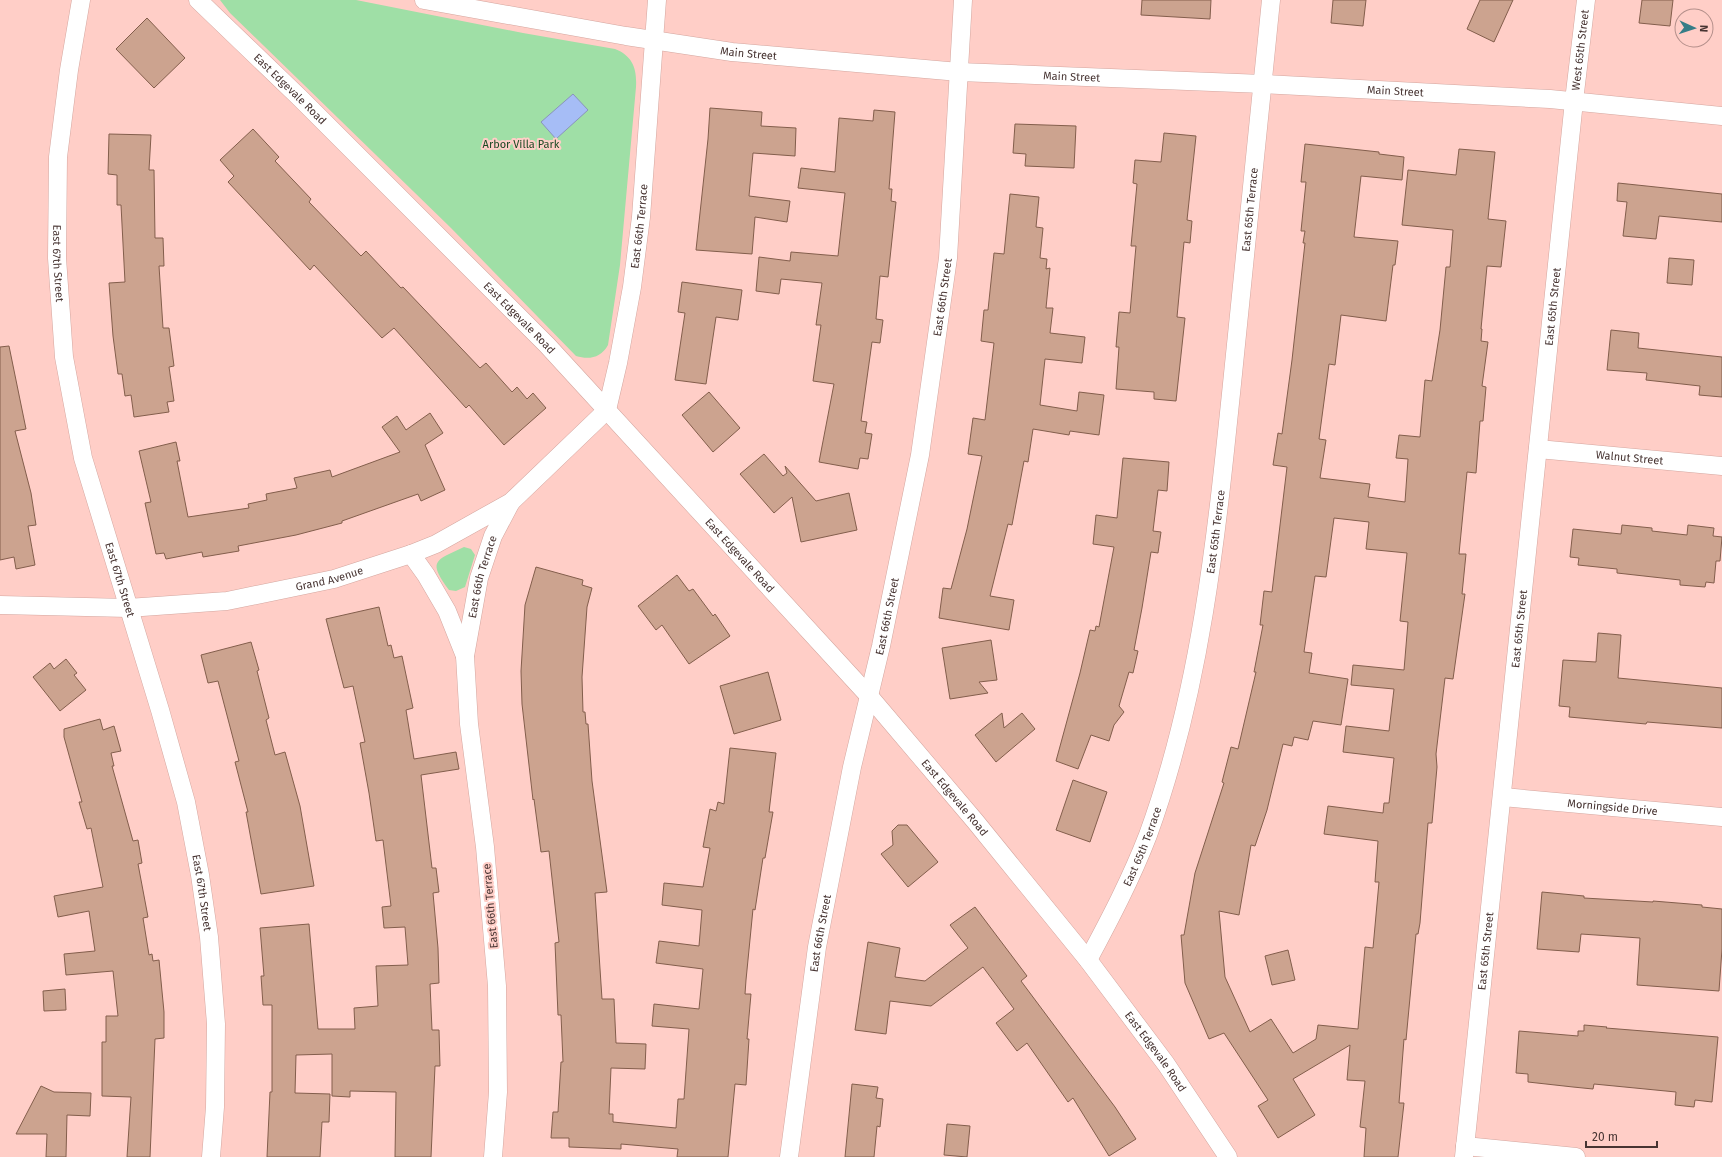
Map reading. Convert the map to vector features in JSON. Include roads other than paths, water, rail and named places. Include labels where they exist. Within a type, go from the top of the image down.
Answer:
[{"type":"street","name":"East 67th Street","points":[[81,0],[69,70],[58,157],[57,258],[64,357],[83,458],[160,710],[186,802],[200,875],[209,937],[216,1024],[215,1107],[211,1157]]},
{"type":"street","name":"East Edgevale Road","points":[[198,0],[299,97],[547,345],[869,696],[975,820],[1088,960],[1166,1064],[1228,1157]]},
{"type":"street","name":"Main Street","points":[[424,0],[654,41],[732,52],[959,72],[1263,84],[1574,100],[1722,116]]},
{"type":"street","name":"East 66th Terrace","points":[[607,410],[618,363],[636,256],[642,209],[657,0]]},
{"type":"street","name":"East 66th Street","points":[[789,1157],[817,947],[852,767],[881,646],[920,454],[948,258],[963,0]]},
{"type":"street","name":"East 65th Terrace","points":[[1088,960],[1119,902],[1148,835],[1176,747],[1197,657],[1217,528],[1271,0]]},
{"type":"street","name":"West 65th Street","points":[[1574,100],[1586,0]]},
{"type":"street","name":"East 65th Street","points":[[1464,1151],[1574,100]]},
{"type":"street","name":"Grand Avenue","points":[[0,605],[128,608],[227,601],[334,579],[411,554],[436,544],[511,502],[607,410]]},
{"type":"street","name":"Walnut Street","points":[[1538,449],[1722,466]]},
{"type":"street","name":"East 66th Terrace","points":[[493,1157],[498,1092],[497,986],[485,847],[469,724],[465,656],[480,578],[493,536],[511,502]]},
{"type":"street","name":"East 66th Terrace","points":[[411,554],[426,574],[447,611],[465,656]]},
{"type":"street","name":"Morningside Drive","points":[[1502,797],[1722,817]]},
{"type":"street","points":[[1464,1151],[1576,1157]]},
{"type":"water","points":[[573,94],[588,110],[556,139],[541,122]]},
{"type":"park label","name":"Arbor Villa Park","points":[[521,144]]}]
